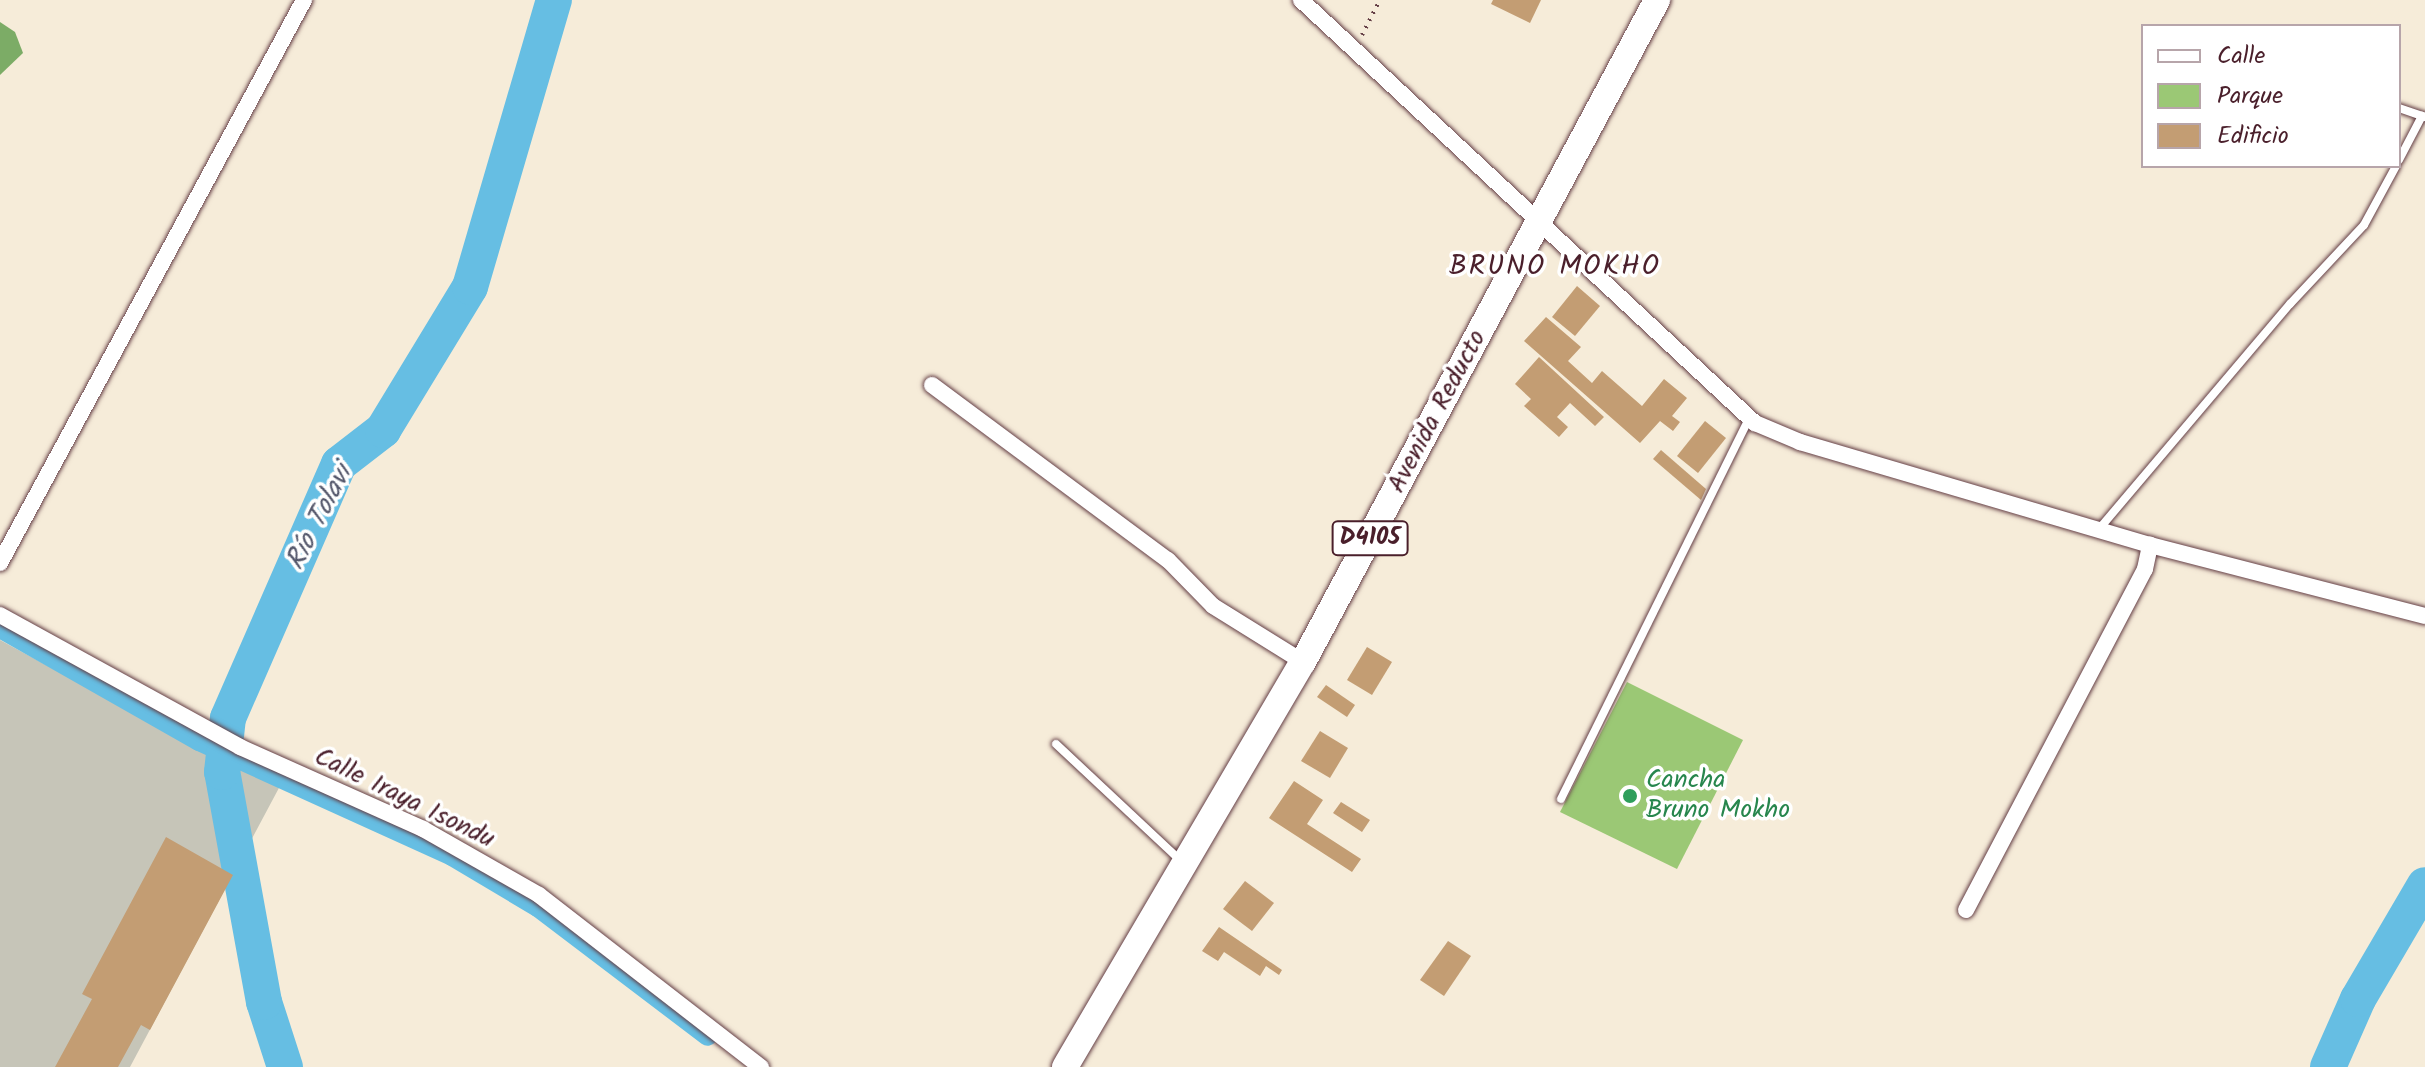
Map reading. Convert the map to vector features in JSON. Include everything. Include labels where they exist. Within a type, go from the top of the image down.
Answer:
[{"type":"main road","name":"Avenida Reducto","points":[[1065,1067],[1303,662],[1657,0]]},
{"type":"street","points":[[0,563],[304,0]]},
{"type":"street","points":[[1301,0],[1750,418],[1800,442],[2098,530],[2425,616]]},
{"type":"street","points":[[932,385],[1168,560],[1213,606],[1303,662]]},
{"type":"street","points":[[1966,910],[2145,569],[2150,545]]},
{"type":"street","name":"Calle Iraya Isondu","points":[[0,615],[240,747],[423,829],[539,895],[761,1067]]},
{"type":"lane","points":[[2401,109],[2424,117],[2401,157]]},
{"type":"lane","points":[[2098,530],[2290,304],[2364,225],[2395,168]]},
{"type":"lane","points":[[1561,799],[1750,418]]},
{"type":"lane","points":[[1056,744],[1184,863]]},
{"type":"path","points":[[1354,51],[1380,0]]},
{"type":"shaded area","points":[[0,640],[193,745],[280,786],[130,1067],[0,1067]]},
{"type":"green space","points":[[0,22],[15,32],[23,53],[0,75]]},
{"type":"green space","points":[[1627,682],[1743,740],[1677,869],[1560,812]]},
{"type":"building","points":[[1493,0],[1541,0],[1530,23],[1491,4]]},
{"type":"building","points":[[1577,286],[1600,306],[1575,336],[1552,317]]},
{"type":"building","points":[[1546,317],[1581,347],[1568,361],[1592,383],[1602,371],[1642,406],[1664,379],[1687,398],[1672,416],[1680,422],[1673,431],[1660,421],[1640,443],[1524,341]]},
{"type":"building","points":[[1539,357],[1604,417],[1595,426],[1570,403],[1557,417],[1568,427],[1559,437],[1524,406],[1531,399],[1515,384]]},
{"type":"building","points":[[1705,421],[1726,438],[1698,473],[1677,456]]},
{"type":"building","points":[[1661,450],[1706,489],[1701,500],[1653,459]]},
{"type":"building","points":[[1367,647],[1392,662],[1372,695],[1347,680]]},
{"type":"building","points":[[1326,685],[1355,705],[1347,717],[1317,697]]},
{"type":"building","points":[[1320,731],[1348,748],[1330,778],[1301,761]]},
{"type":"building","points":[[1294,781],[1323,800],[1307,824],[1361,859],[1352,872],[1269,818]]},
{"type":"building","points":[[1341,802],[1370,820],[1362,832],[1333,813]]},
{"type":"building","points":[[166,837],[233,875],[150,1030],[141,1025],[118,1067],[55,1067],[92,999],[82,994]]},
{"type":"building","points":[[1245,881],[1274,903],[1252,931],[1223,909]]},
{"type":"building","points":[[1219,927],[1282,970],[1279,975],[1266,966],[1260,976],[1224,952],[1218,961],[1202,951]]},
{"type":"building","points":[[1448,941],[1471,956],[1444,996],[1420,980]]},
{"type":"waterway","name":"Río Tolavi","points":[[285,1067],[264,1002],[222,772],[228,718],[339,464],[383,430],[470,287],[554,0]]},
{"type":"waterway","points":[[0,628],[199,741],[452,856],[538,907],[708,1036]]},
{"type":"waterway","points":[[2328,1067],[2358,999],[2425,885]]},
{"type":"place","name":"Cancha Bruno Mokho","points":[[1630,796]]},
{"type":"district","name":"BRUNO MOKHO","points":[[1555,267]]}]
